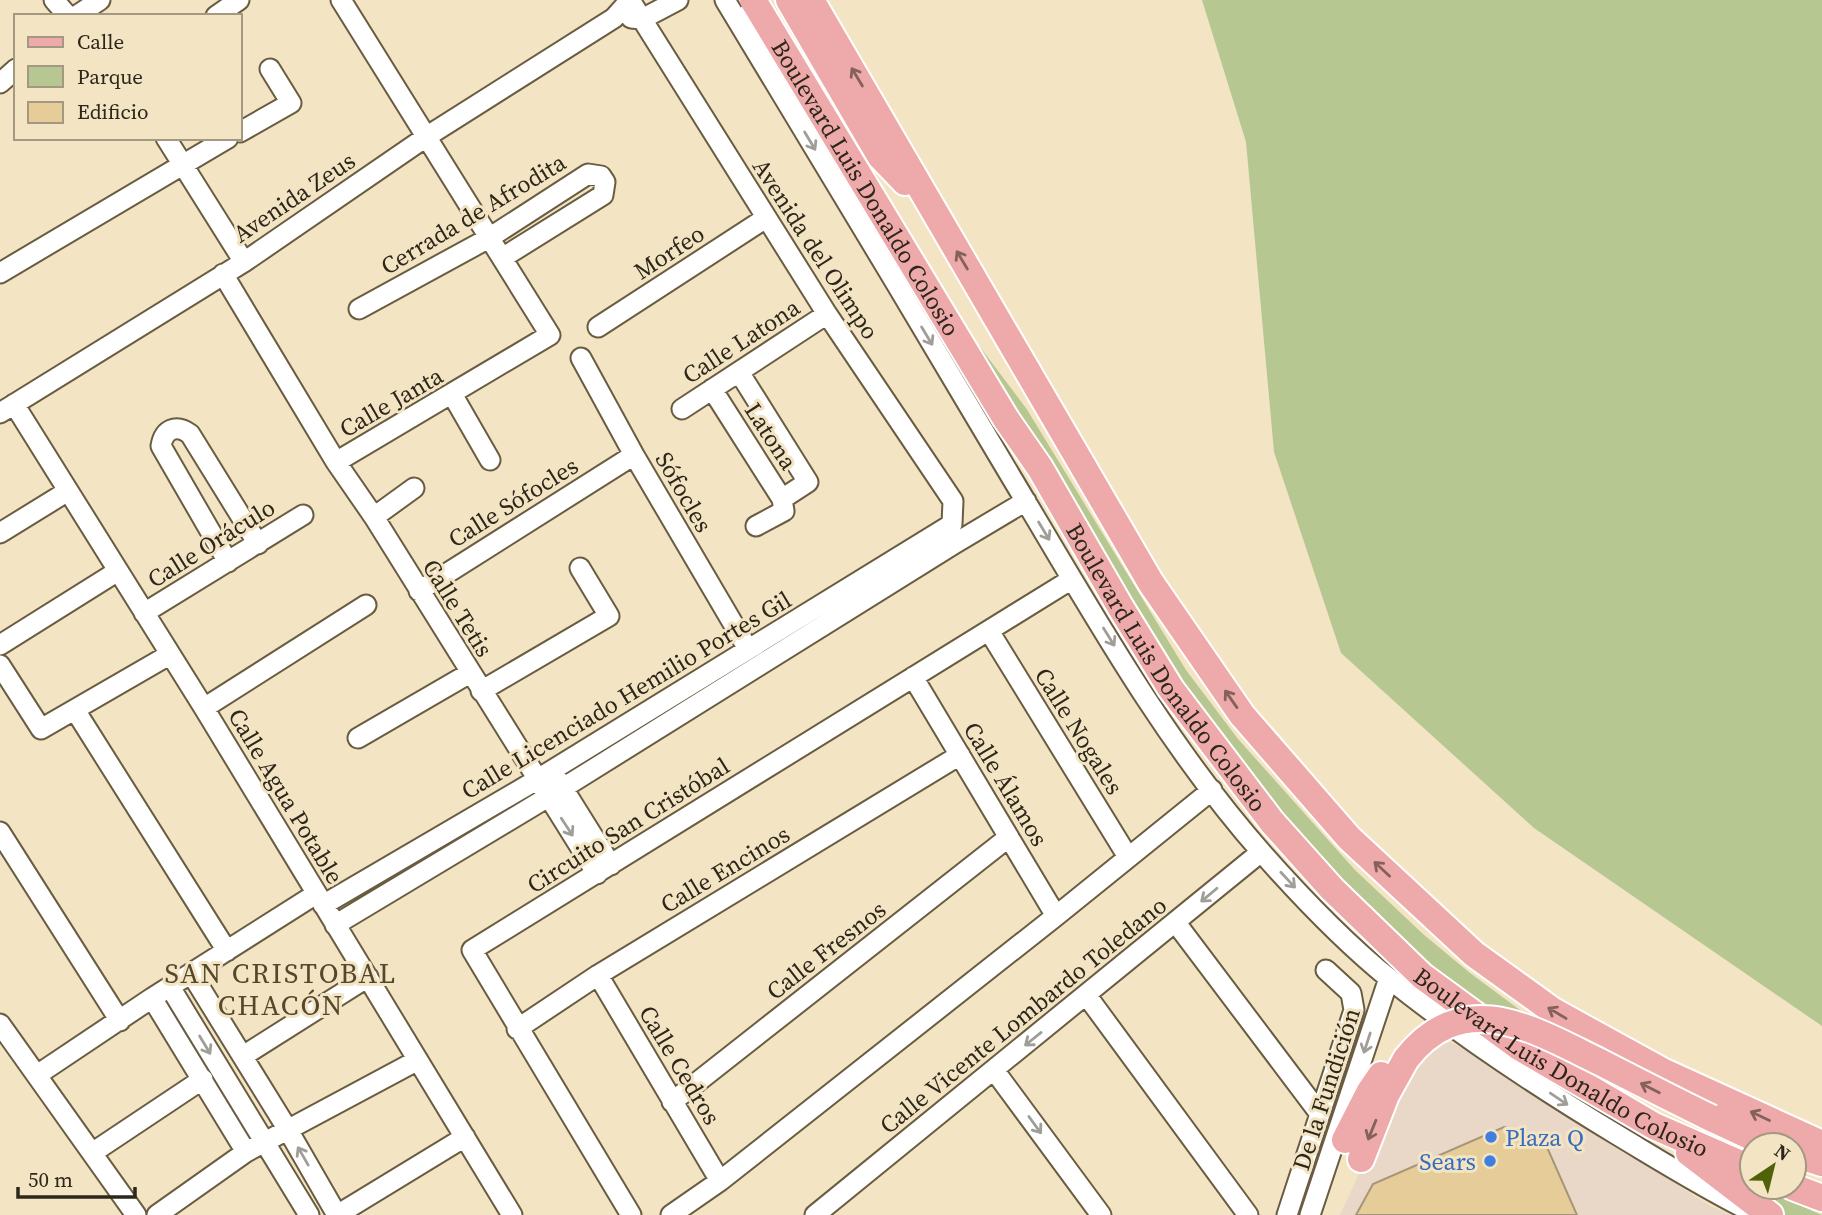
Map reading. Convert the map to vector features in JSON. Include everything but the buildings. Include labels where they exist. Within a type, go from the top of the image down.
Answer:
[{"type":"main road","name":"Boulevard Luis Donaldo Colosio","points":[[753,0],[1006,419],[1040,468],[1171,689],[1272,822],[1332,889],[1422,976],[1485,1024],[1519,1047],[1654,1126],[1738,1164]]},
{"type":"main road","name":"Boulevard Luis Donaldo Colosio","points":[[798,3],[880,156],[903,181],[920,188],[1151,583],[1242,715],[1349,838],[1474,954],[1553,1011],[1662,1071],[1822,1144]]},
{"type":"main road","points":[[1353,1149],[1370,1091],[1381,1075],[1406,1059],[1426,1037],[1440,1027],[1465,1020],[1503,1020],[1536,1031],[1739,1131]]},
{"type":"main road","points":[[1654,1126],[1770,1215]]},
{"type":"street","points":[[54,0],[66,14]]},
{"type":"street","points":[[79,14],[100,0]]},
{"type":"street","points":[[219,14],[239,0]]},
{"type":"street","points":[[341,0],[502,258]]},
{"type":"street","name":"Avenida Zeus","points":[[7,409],[244,262],[426,137],[614,18],[630,0]]},
{"type":"street","name":"Avenida del Olimpo","points":[[630,0],[827,314],[953,501],[952,524]]},
{"type":"street","points":[[614,18],[642,19],[678,0]]},
{"type":"street","points":[[725,0],[1072,579],[1160,718],[1261,852],[1308,902],[1388,978],[1458,1030],[1560,1101],[1685,1178],[1758,1215]]},
{"type":"street","points":[[749,39],[756,25],[767,15],[798,3]]},
{"type":"street","points":[[242,131],[291,103],[270,69]]},
{"type":"street","points":[[0,83],[14,71]]},
{"type":"street","points":[[167,140],[244,262]]},
{"type":"street","points":[[0,273],[225,140]]},
{"type":"street","name":"Cerrada de Afrodita","points":[[359,309],[489,238],[587,174],[601,176],[605,182],[603,195],[502,258]]},
{"type":"street","name":"Morfeo","points":[[598,327],[766,218]]},
{"type":"street","name":"Calle Janta","points":[[223,274],[336,462],[550,335],[502,258]]},
{"type":"street","name":"Calle Latona","points":[[682,409],[827,314]]},
{"type":"street","name":"Sófocles","points":[[581,358],[634,455],[748,649]]},
{"type":"street","points":[[739,372],[808,482],[756,526]]},
{"type":"street","name":"Latona","points":[[712,389],[783,505]]},
{"type":"street","points":[[452,394],[490,460]]},
{"type":"street","name":"Calle Agua Potable","points":[[7,409],[68,491],[204,708],[512,1215]]},
{"type":"street","points":[[228,562],[161,446],[163,435],[171,429],[181,428],[190,434],[258,544]]},
{"type":"street","name":"Calle Sófocles","points":[[418,591],[634,455]]},
{"type":"street","name":"Calle Tetis","points":[[336,462],[374,517],[481,691],[545,775],[604,869]]},
{"type":"street","points":[[374,517],[414,488]]},
{"type":"street","points":[[0,533],[68,491]]},
{"type":"street","points":[[335,925],[556,793],[1026,501]]},
{"type":"street","name":"Calle Oráculo","points":[[144,613],[303,515]]},
{"type":"street","name":"Calle Licenciado Hemilio Portes Gil","points":[[37,1075],[227,950],[545,775],[952,524]]},
{"type":"street","points":[[481,691],[608,616],[580,568]]},
{"type":"street","points":[[0,645],[118,571]]},
{"type":"street","name":"Circuito San Cristóbal","points":[[631,1215],[472,950],[1072,579]]},
{"type":"street","points":[[204,708],[366,605]]},
{"type":"street","name":"Calle Nogales","points":[[989,631],[1128,857]]},
{"type":"street","points":[[0,665],[41,729],[169,655]]},
{"type":"street","points":[[358,738],[470,673]]},
{"type":"street","name":"Calle Álamos","points":[[913,677],[1056,916]]},
{"type":"street","points":[[75,710],[227,950]]},
{"type":"street","name":"Calle Encinos","points":[[517,1029],[598,975],[960,755]]},
{"type":"street","points":[[671,1215],[720,1181],[1212,790]]},
{"type":"street","points":[[0,832],[120,1021]]},
{"type":"street","name":"Calle Fresnos","points":[[672,1102],[1009,837]]},
{"type":"street","name":"Calle Vicente Lombardo Toledano","points":[[815,1215],[1261,852]]},
{"type":"street","points":[[1177,923],[1320,1114]]},
{"type":"street","points":[[1287,1215],[1354,1010],[1351,993],[1325,970]]},
{"type":"street","points":[[191,973],[337,1215],[465,1137]]},
{"type":"street","name":"Calle Cedros","points":[[598,975],[720,1181]]},
{"type":"street","points":[[243,1056],[368,977]]},
{"type":"street","name":"De la Fundición","points":[[1310,1215],[1388,978]]},
{"type":"street","points":[[170,987],[309,1215]]},
{"type":"street","points":[[1087,996],[1248,1215]]},
{"type":"street","points":[[152,998],[246,1152]]},
{"type":"street","points":[[0,1024],[136,1215]]},
{"type":"street","points":[[157,1215],[246,1152],[418,1060]]},
{"type":"street","points":[[994,1070],[1101,1215]]},
{"type":"street","points":[[92,1153],[202,1079]]},
{"type":"street","points":[[1321,1215],[1353,1149]]},
{"type":"shaded area","name":"Plaza Q","points":[[1439,1037],[1474,1053],[1710,1206],[1732,1215],[1340,1215],[1412,1059]]},
{"type":"green space","points":[[1202,0],[1822,0],[1822,1026],[1534,828],[1341,653],[1274,452],[1246,142]]},
{"type":"green space","points":[[971,335],[1026,408],[1186,670],[1238,739],[1355,870],[1423,934],[1524,1013],[1482,1007],[1415,957],[1340,884],[1224,750],[968,338]]},
{"type":"green space","points":[[1722,1170],[1738,1177],[1738,1182]]},
{"type":"green space","points":[[1765,1201],[1790,1201],[1822,1215],[1784,1215]]},
{"type":"place","name":"Plaza Q","points":[[1491,1137]]},
{"type":"place","name":"Sears","points":[[1490,1161]]},
{"type":"district","name":"SAN CRISTOBAL CHACÓN","points":[[281,989]]}]
